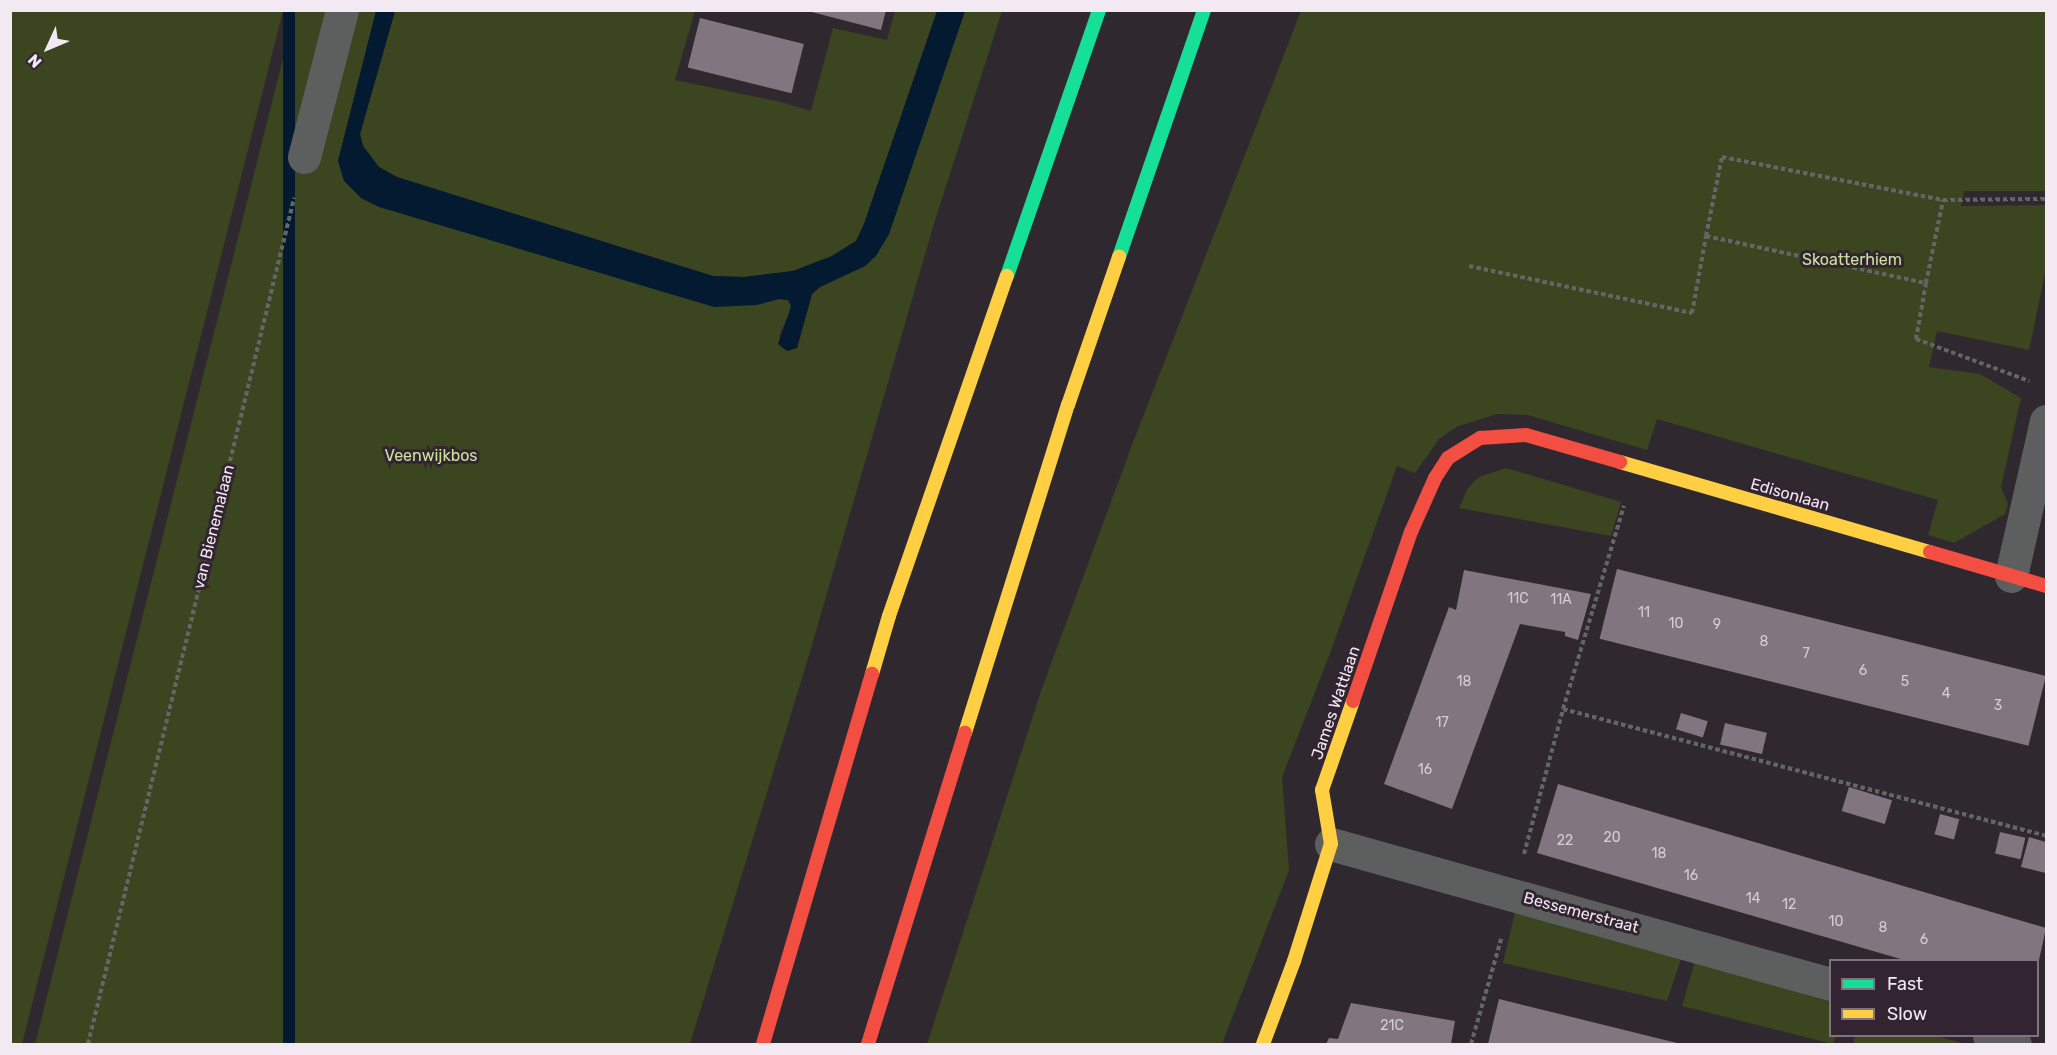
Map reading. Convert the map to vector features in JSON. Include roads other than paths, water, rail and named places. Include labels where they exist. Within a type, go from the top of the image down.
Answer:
[{"type":"main road","points":[[763,1044],[889,616],[1099,10]]},
{"type":"main road","points":[[868,1044],[1068,405],[1204,10]]},
{"type":"main road","name":"Edisonlaan","points":[[1526,435],[2046,586]]},
{"type":"main road","name":"James Wattlaan","points":[[1263,1044],[1294,961],[1331,844],[1322,789],[1411,532],[1435,478],[1448,458],[1465,445],[1480,438],[1526,435]]},
{"type":"street","points":[[304,157],[342,10]]},
{"type":"street","points":[[2011,576],[2046,421]]},
{"type":"street","name":"Bessemerstraat","points":[[1331,844],[1829,984]]},
{"type":"street","points":[[1995,1037],[2015,1044]]},
{"type":"water","points":[[283,11],[295,11],[295,1044],[283,1044]]},
{"type":"water","points":[[376,11],[395,11],[360,134],[363,146],[379,167],[397,177],[713,276],[744,277],[793,271],[832,256],[856,241],[864,224],[937,11],[965,11],[889,234],[876,256],[865,266],[820,287],[812,294],[797,348],[787,351],[778,344],[791,306],[788,300],[779,299],[756,305],[714,307],[379,207],[361,198],[344,181],[338,161]]},
{"type":"park label","name":"Skoatterhiem","points":[[1852,260]]},
{"type":"park label","name":"Veenwijkbos","points":[[431,456]]}]
